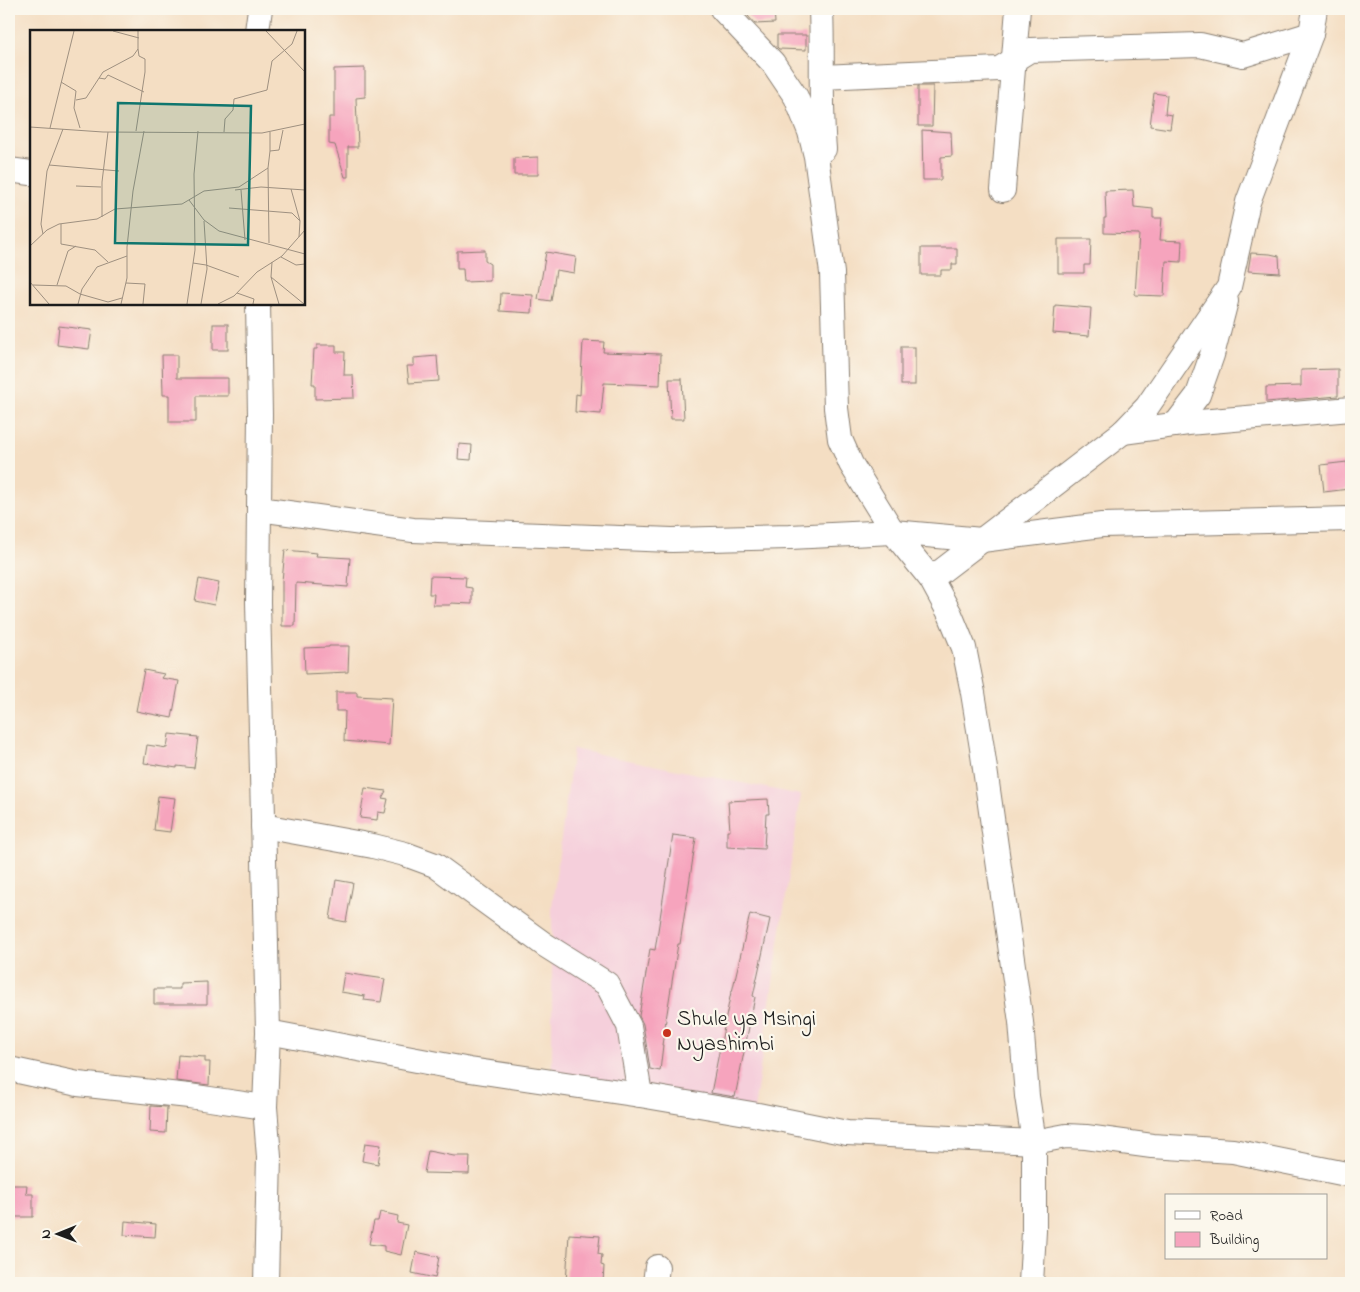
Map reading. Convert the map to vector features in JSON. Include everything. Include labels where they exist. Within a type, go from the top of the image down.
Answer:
[{"type":"street","points":[[258,30],[260,9]]},
{"type":"street","points":[[722,9],[773,63],[796,97],[810,132],[816,156],[832,273],[836,408],[840,439],[851,464],[893,532],[931,579],[950,614],[964,648],[973,693],[1022,1022],[1027,1096],[1034,1142],[1034,1230],[1031,1283]]},
{"type":"street","points":[[821,9],[824,153]]},
{"type":"street","points":[[1003,190],[1018,9]]},
{"type":"street","points":[[1175,425],[1198,395],[1212,355],[1248,202],[1311,34],[1315,9]]},
{"type":"street","points":[[822,77],[999,68],[1030,50],[1200,44],[1243,55],[1311,34]]},
{"type":"street","points":[[9,170],[30,173]]},
{"type":"street","points":[[931,579],[1123,432],[1147,407],[1229,287]]},
{"type":"street","points":[[258,305],[260,405],[258,602],[268,1032],[265,1107],[269,1158],[266,1283]]},
{"type":"street","points":[[1123,432],[1175,425],[1351,409]]},
{"type":"street","points":[[259,509],[413,530],[672,540],[893,532],[982,540],[1102,525],[1351,519]]},
{"type":"street","points":[[263,826],[373,846],[405,854],[435,865],[545,945],[607,984],[629,1026],[640,1095]]},
{"type":"street","points":[[268,1032],[470,1070],[640,1095],[848,1132],[1034,1142],[1066,1136],[1086,1137],[1152,1146],[1233,1151],[1351,1175]]},
{"type":"street","points":[[9,1069],[78,1084],[189,1096],[265,1107]]},
{"type":"shaded area","points":[[573,749],[801,795],[754,1110],[552,1077],[552,906]]},
{"type":"building","points":[[747,9],[774,9],[775,23],[755,24],[748,16]]},
{"type":"building","points":[[777,35],[806,35],[806,50],[779,49],[777,47]]},
{"type":"building","points":[[365,68],[365,97],[356,98],[358,147],[348,147],[348,177],[345,177],[335,145],[329,144],[329,117],[334,117],[334,69]]},
{"type":"building","points":[[918,86],[933,86],[932,126],[918,126]]},
{"type":"building","points":[[1154,93],[1167,95],[1165,114],[1172,115],[1170,129],[1150,126]]},
{"type":"building","points":[[922,130],[951,132],[952,156],[941,157],[941,180],[923,180]]},
{"type":"building","points":[[538,157],[538,175],[514,175],[514,158]]},
{"type":"building","points":[[1133,190],[1134,207],[1153,209],[1153,218],[1162,218],[1160,240],[1182,241],[1181,262],[1166,261],[1164,296],[1135,295],[1139,234],[1104,233],[1104,218],[1106,218],[1105,191]]},
{"type":"building","points":[[1058,239],[1091,239],[1090,265],[1084,265],[1084,273],[1058,273]]},
{"type":"building","points":[[921,248],[957,248],[957,264],[952,264],[952,270],[941,270],[941,275],[921,275]]},
{"type":"building","points":[[485,250],[485,261],[490,264],[490,281],[464,282],[463,269],[457,269],[457,251]]},
{"type":"building","points":[[546,252],[576,257],[574,273],[556,270],[551,301],[538,299]]},
{"type":"building","points":[[1251,253],[1279,256],[1280,273],[1248,271]]},
{"type":"building","points":[[501,293],[533,295],[532,313],[500,311]]},
{"type":"building","points":[[1055,305],[1091,308],[1089,336],[1053,333]]},
{"type":"building","points":[[213,324],[228,324],[228,350],[213,350]]},
{"type":"building","points":[[59,326],[92,330],[89,349],[57,345]]},
{"type":"building","points":[[583,341],[604,342],[603,352],[661,354],[660,385],[604,383],[601,414],[575,412],[576,394],[580,395]]},
{"type":"building","points":[[317,345],[336,345],[336,352],[345,352],[344,375],[353,375],[354,398],[315,399],[315,384],[312,384],[314,349],[317,349]]},
{"type":"building","points":[[901,347],[915,347],[915,385],[901,385]]},
{"type":"building","points":[[162,355],[177,355],[177,378],[228,378],[228,396],[196,396],[196,422],[169,422],[169,395],[163,395]]},
{"type":"building","points":[[437,356],[439,381],[409,383],[407,366],[414,366],[414,358]]},
{"type":"building","points":[[1338,369],[1338,396],[1266,402],[1266,387],[1301,386],[1301,370]]},
{"type":"building","points":[[669,379],[682,379],[684,419],[671,419]]},
{"type":"building","points":[[459,444],[472,445],[471,460],[458,459]]},
{"type":"building","points":[[1347,462],[1349,489],[1324,492],[1321,465]]},
{"type":"building","points":[[285,550],[317,553],[316,556],[350,558],[348,587],[296,583],[295,626],[282,626],[282,581]]},
{"type":"building","points":[[430,576],[466,577],[465,587],[472,588],[472,604],[451,603],[450,605],[433,605],[434,594],[429,594]]},
{"type":"building","points":[[199,579],[219,583],[214,605],[195,601]]},
{"type":"building","points":[[349,646],[348,672],[305,674],[304,648]]},
{"type":"building","points":[[144,670],[164,674],[161,678],[179,681],[172,718],[136,711]]},
{"type":"building","points":[[336,692],[357,692],[357,696],[392,698],[389,745],[344,741],[345,711],[336,711]]},
{"type":"building","points":[[169,734],[198,737],[194,768],[177,766],[177,768],[144,763],[147,745],[167,748]]},
{"type":"building","points":[[365,788],[386,791],[382,798],[388,799],[385,813],[378,812],[377,820],[360,818]]},
{"type":"building","points":[[158,796],[175,798],[170,832],[154,830]]},
{"type":"building","points":[[768,799],[769,814],[766,814],[764,849],[727,847],[727,831],[730,831],[728,801]]},
{"type":"building","points":[[673,835],[696,838],[662,1045],[660,1071],[650,1069],[643,1024],[639,1016],[650,949],[655,950]]},
{"type":"building","points":[[336,880],[353,883],[346,922],[330,919]]},
{"type":"building","points":[[750,914],[770,919],[753,996],[755,997],[735,1097],[711,1093],[731,992]]},
{"type":"building","points":[[344,973],[385,979],[381,1002],[364,1000],[365,996],[341,992]]},
{"type":"building","points":[[207,982],[207,1004],[154,1004],[154,989],[180,989],[180,983]]},
{"type":"building","points":[[178,1055],[205,1057],[205,1062],[210,1062],[209,1085],[176,1081]]},
{"type":"building","points":[[151,1106],[167,1107],[166,1133],[150,1132]]},
{"type":"building","points":[[365,1143],[381,1145],[378,1164],[362,1161]]},
{"type":"building","points":[[428,1151],[454,1156],[470,1156],[469,1174],[424,1173]]},
{"type":"building","points":[[9,1185],[27,1185],[26,1194],[33,1194],[33,1217],[9,1217]]},
{"type":"building","points":[[380,1212],[398,1216],[397,1223],[407,1225],[401,1255],[384,1251],[384,1246],[369,1244],[374,1221],[378,1221]]},
{"type":"building","points":[[125,1221],[156,1224],[155,1237],[124,1235]]},
{"type":"building","points":[[569,1234],[600,1236],[598,1254],[602,1255],[601,1265],[604,1266],[603,1283],[566,1283]]},
{"type":"building","points":[[416,1252],[439,1257],[435,1278],[412,1273]]},
{"type":"place","name":"Shule ya Msingi Nyashimbi","points":[[667,1033]]}]
